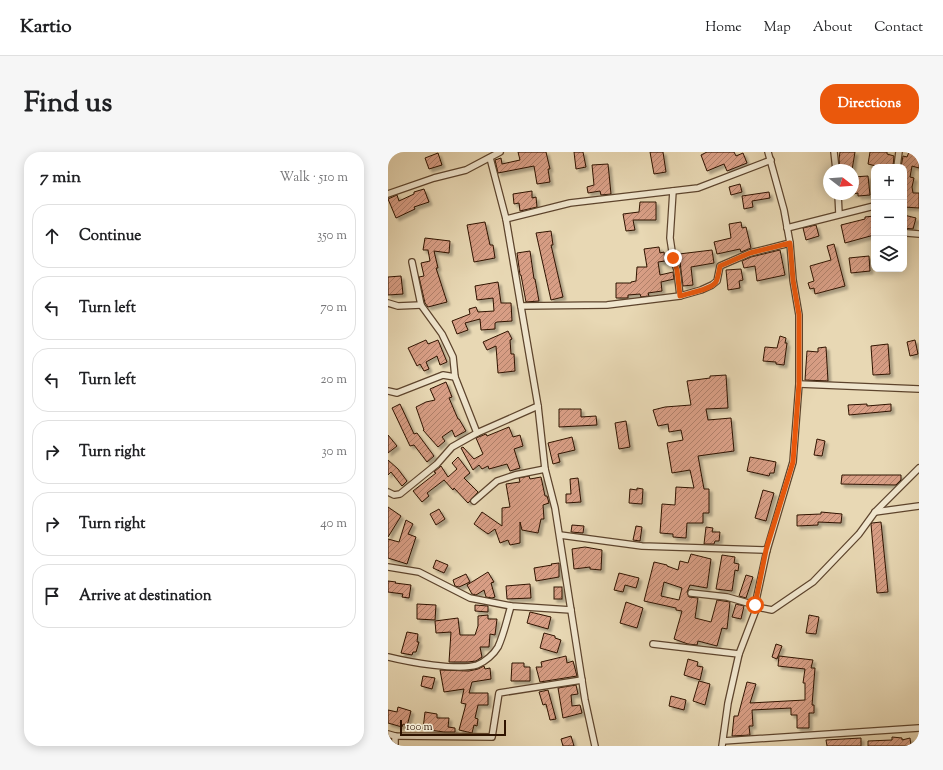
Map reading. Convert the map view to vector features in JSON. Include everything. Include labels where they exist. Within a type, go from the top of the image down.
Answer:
[{"type":"street","points":[[388,194],[434,178],[466,170],[500,152]]},
{"type":"street","points":[[768,152],[790,243],[793,280],[799,315],[799,384],[793,462],[766,550],[756,606],[739,654],[728,703],[723,744],[919,728]]},
{"type":"street","points":[[834,152],[835,164]]},
{"type":"street","points":[[897,164],[899,152]]},
{"type":"street","points":[[490,158],[506,219],[538,406],[545,469],[560,535],[582,680],[595,746]]},
{"type":"street","points":[[506,219],[570,204],[698,188],[770,160]]},
{"type":"street","points":[[673,191],[670,238],[673,258],[677,270],[680,296]]},
{"type":"street","points":[[838,200],[839,214]]},
{"type":"street","points":[[787,228],[871,207]]},
{"type":"street","points":[[907,234],[919,234]]},
{"type":"street","points":[[521,306],[607,305],[680,296],[712,285],[717,281],[720,266],[750,253],[790,243]]},
{"type":"street","points":[[412,262],[421,305],[442,334],[454,357],[455,377],[477,433]]},
{"type":"street","points":[[388,303],[398,306],[421,305]]},
{"type":"street","points":[[388,391],[397,393],[443,376],[455,377]]},
{"type":"street","points":[[799,384],[919,389]]},
{"type":"street","points":[[388,492],[394,495],[400,494],[437,464],[452,447],[477,433],[538,406]]},
{"type":"street","points":[[691,593],[727,597],[772,610],[813,582],[859,534],[875,512],[919,468]]},
{"type":"street","points":[[474,501],[497,481],[515,475],[545,469]]},
{"type":"street","points":[[875,512],[919,506]]},
{"type":"street","points":[[560,535],[642,546],[766,550]]},
{"type":"street","points":[[388,567],[419,572],[470,598],[511,606],[571,610]]},
{"type":"street","points":[[388,657],[428,664],[462,667],[477,665],[491,656],[497,648],[511,606]]},
{"type":"street","points":[[653,644],[739,654]]},
{"type":"street","points":[[388,734],[394,736],[492,737],[499,693],[582,680]]},
{"type":"street","points":[[394,736],[395,746]]},
{"type":"building","points":[[518,152],[546,152],[550,169],[548,169],[550,182],[537,184],[534,166],[498,173],[495,160],[501,158],[502,164],[520,160]]},
{"type":"building","points":[[574,152],[583,152],[586,167],[576,169]]},
{"type":"building","points":[[650,152],[663,152],[666,172],[654,174]]},
{"type":"building","points":[[707,152],[734,152],[736,156],[743,153],[747,163],[727,171],[724,164],[707,171],[701,155]]},
{"type":"building","points":[[840,152],[855,152],[853,164],[839,164]]},
{"type":"building","points":[[870,152],[887,152],[887,154],[894,156],[893,164],[868,164]]},
{"type":"building","points":[[909,152],[919,152],[919,168],[912,166],[910,177],[914,178],[912,187],[913,193],[919,193],[919,208],[907,207],[907,164],[902,164],[903,156],[907,157]]},
{"type":"building","points":[[438,153],[442,165],[429,169],[425,158]]},
{"type":"building","points":[[608,164],[611,194],[601,195],[600,191],[588,193],[587,187],[594,185],[592,165]]},
{"type":"building","points":[[868,176],[870,195],[859,196],[859,177]]},
{"type":"building","points":[[740,184],[742,192],[731,195],[729,187]]},
{"type":"building","points":[[424,189],[429,202],[414,207],[415,209],[396,218],[388,199],[397,195],[399,201],[414,194],[414,192]]},
{"type":"building","points":[[532,191],[532,198],[536,197],[537,207],[520,211],[519,203],[514,204],[513,194]]},
{"type":"building","points":[[769,192],[770,198],[752,201],[753,207],[744,209],[742,196]]},
{"type":"building","points":[[640,202],[656,202],[656,220],[633,220],[635,230],[626,231],[623,214],[639,212]]},
{"type":"building","points":[[871,216],[871,236],[845,243],[841,225],[865,219],[865,217]]},
{"type":"building","points":[[907,216],[916,218],[913,229],[907,228]]},
{"type":"building","points":[[485,222],[490,245],[493,245],[495,258],[474,262],[467,225]]},
{"type":"building","points":[[741,222],[742,228],[746,227],[751,248],[741,252],[740,249],[717,254],[714,242],[731,238],[729,224]]},
{"type":"building","points":[[816,225],[819,236],[806,240],[803,228]]},
{"type":"building","points":[[551,231],[553,245],[551,245],[563,297],[551,300],[536,233]]},
{"type":"building","points":[[425,238],[450,241],[449,253],[434,251],[438,268],[436,268],[447,302],[428,307],[425,303],[419,277],[424,276],[421,263],[430,261],[428,250],[423,250]]},
{"type":"building","points":[[834,244],[845,286],[815,294],[814,288],[810,289],[808,283],[814,281],[810,266],[831,260],[827,246]]},
{"type":"building","points":[[659,247],[660,253],[664,252],[665,261],[658,262],[660,275],[673,272],[674,279],[661,282],[662,291],[648,293],[649,296],[641,297],[640,294],[628,295],[628,298],[616,298],[616,283],[631,283],[636,281],[637,267],[647,267],[644,249]]},
{"type":"building","points":[[712,250],[714,263],[691,267],[693,285],[683,286],[679,254]]},
{"type":"building","points":[[780,250],[785,275],[757,281],[755,266],[744,268],[742,261],[751,257]]},
{"type":"building","points":[[530,251],[539,301],[526,302],[517,253]]},
{"type":"building","points":[[869,256],[870,271],[851,273],[849,258]]},
{"type":"building","points":[[741,269],[743,280],[739,281],[740,288],[728,290],[726,270]]},
{"type":"building","points":[[401,276],[403,294],[388,295],[388,277]]},
{"type":"building","points":[[498,282],[501,303],[511,303],[512,321],[497,322],[495,323],[495,329],[481,330],[480,319],[465,323],[468,330],[457,334],[452,321],[470,314],[469,309],[476,307],[478,312],[494,311],[493,298],[477,300],[475,286]]},
{"type":"building","points":[[508,331],[512,339],[510,340],[511,354],[514,354],[515,371],[498,373],[496,346],[487,350],[483,342]]},
{"type":"building","points":[[780,336],[786,338],[785,343],[787,343],[784,365],[776,364],[776,362],[763,361],[765,347],[777,348]]},
{"type":"building","points":[[426,340],[428,344],[438,340],[447,362],[440,365],[437,356],[426,362],[429,369],[424,371],[420,364],[417,366],[408,348]]},
{"type":"building","points":[[915,340],[918,354],[910,356],[907,342]]},
{"type":"building","points":[[888,344],[890,374],[873,375],[871,346]]},
{"type":"building","points":[[826,347],[828,381],[805,380],[807,351],[818,352],[818,348]]},
{"type":"building","points":[[726,375],[728,408],[706,409],[708,420],[731,418],[734,451],[698,456],[704,489],[709,489],[709,513],[703,513],[703,523],[687,523],[686,538],[673,537],[673,534],[660,533],[662,504],[675,505],[676,487],[694,488],[690,470],[672,473],[667,443],[683,440],[681,430],[669,432],[668,424],[658,426],[653,410],[665,407],[691,405],[687,381],[710,378],[710,376]]},
{"type":"building","points":[[446,382],[452,397],[449,398],[458,419],[466,431],[455,437],[452,430],[442,437],[445,441],[438,447],[423,430],[416,407],[426,402],[435,400],[430,389]]},
{"type":"building","points":[[400,404],[414,434],[417,433],[434,456],[427,462],[414,445],[410,446],[392,408]]},
{"type":"building","points":[[867,404],[867,406],[891,404],[891,411],[849,415],[848,405]]},
{"type":"building","points":[[559,409],[581,409],[581,417],[596,416],[597,425],[559,427]]},
{"type":"building","points":[[626,421],[630,447],[619,449],[615,423]]},
{"type":"building","points":[[509,427],[513,437],[520,435],[523,446],[514,449],[520,468],[510,471],[507,464],[489,469],[488,466],[482,469],[479,465],[473,470],[461,448],[463,447],[474,459],[483,454],[476,438],[486,434],[487,436]]},
{"type":"building","points":[[388,435],[397,446],[388,453]]},
{"type":"building","points":[[572,437],[575,450],[558,454],[560,462],[553,464],[548,443]]},
{"type":"building","points":[[817,439],[825,441],[822,456],[814,455]]},
{"type":"building","points":[[458,457],[470,473],[464,478],[478,492],[468,503],[444,480],[427,493],[429,496],[422,502],[413,491],[436,473],[434,472],[441,466],[448,477],[457,469],[452,463]]},
{"type":"building","points":[[750,457],[776,462],[774,473],[770,473],[769,476],[747,471]]},
{"type":"building","points":[[388,460],[398,469],[407,481],[402,486],[391,472],[388,475]]},
{"type":"building","points":[[842,475],[901,475],[901,480],[896,485],[841,484]]},
{"type":"building","points":[[529,476],[530,479],[541,477],[545,496],[547,496],[549,503],[543,505],[544,519],[541,519],[538,533],[522,530],[520,522],[520,543],[510,545],[508,540],[500,543],[495,529],[488,534],[474,524],[482,512],[502,526],[502,508],[510,507],[506,484],[520,482],[519,478]]},
{"type":"building","points":[[578,478],[581,502],[566,503],[566,494],[571,494],[570,479]]},
{"type":"building","points":[[637,488],[643,489],[642,504],[629,503],[630,489],[637,490]]},
{"type":"building","points":[[763,490],[774,493],[766,521],[755,518]]},
{"type":"building","points":[[388,507],[401,516],[388,537]]},
{"type":"building","points":[[439,509],[445,519],[436,525],[430,514]]},
{"type":"building","points":[[821,512],[842,514],[841,523],[818,522],[818,525],[797,526],[797,515],[821,514]]},
{"type":"building","points":[[406,520],[413,524],[408,534],[416,537],[407,564],[388,558],[388,539],[399,542]]},
{"type":"building","points":[[881,522],[888,592],[877,593],[871,524]]},
{"type":"building","points":[[572,525],[584,526],[583,533],[571,532]]},
{"type":"building","points":[[636,526],[642,527],[640,541],[633,540]]},
{"type":"building","points":[[706,527],[713,528],[712,532],[720,532],[719,541],[715,541],[714,544],[704,544]]},
{"type":"building","points":[[585,547],[602,550],[601,570],[590,569],[590,567],[574,569],[572,549]]},
{"type":"building","points":[[691,554],[711,559],[707,588],[690,585],[687,592],[689,597],[698,598],[695,618],[711,622],[717,600],[730,602],[727,629],[722,628],[717,646],[698,641],[697,645],[688,644],[674,639],[682,611],[676,610],[676,608],[644,601],[654,562],[667,565],[678,570],[680,561],[688,563]],"holes":[[[664,582],[682,588],[679,600],[661,596]]]},
{"type":"building","points":[[722,555],[735,557],[734,563],[739,564],[738,571],[735,570],[732,591],[716,589]]},
{"type":"building","points":[[436,560],[448,565],[444,573],[433,568]]},
{"type":"building","points":[[559,563],[559,577],[536,581],[534,568]]},
{"type":"building","points":[[488,572],[494,582],[491,583],[495,597],[486,597],[484,590],[476,595],[472,594],[467,585]]},
{"type":"building","points":[[619,573],[639,578],[636,588],[625,585],[623,592],[614,590]]},
{"type":"building","points":[[466,574],[470,582],[459,587],[455,586],[453,580]]},
{"type":"building","points":[[746,575],[753,577],[746,598],[739,596]]},
{"type":"building","points":[[388,581],[411,585],[409,598],[402,597],[403,594],[388,592]]},
{"type":"building","points":[[530,584],[531,598],[507,599],[506,586]]},
{"type":"building","points":[[554,587],[562,587],[562,599],[554,599]]},
{"type":"building","points":[[626,602],[643,608],[637,628],[620,623]]},
{"type":"building","points":[[417,604],[436,605],[435,620],[417,619]]},
{"type":"building","points":[[736,604],[744,606],[741,619],[732,617]]},
{"type":"building","points":[[475,605],[488,606],[488,612],[475,611]]},
{"type":"building","points":[[530,612],[551,617],[548,629],[527,623]]},
{"type":"building","points":[[488,615],[488,619],[497,619],[495,635],[490,634],[489,647],[480,647],[482,657],[476,661],[449,662],[451,632],[436,633],[435,621],[458,618],[460,635],[475,635],[478,626],[478,616]]},
{"type":"building","points":[[809,615],[819,617],[816,634],[806,633]]},
{"type":"building","points":[[407,632],[418,634],[417,642],[419,642],[416,652],[413,652],[412,655],[401,653]]},
{"type":"building","points":[[544,633],[555,636],[555,638],[561,640],[557,653],[540,648]]},
{"type":"building","points":[[776,644],[782,646],[777,659],[772,657]]},
{"type":"building","points":[[566,656],[567,663],[573,661],[577,676],[540,682],[536,667],[542,667],[541,662]]},
{"type":"building","points":[[779,656],[813,660],[811,668],[815,668],[812,705],[814,705],[814,713],[809,713],[809,728],[797,728],[797,715],[791,715],[791,708],[752,710],[753,726],[749,726],[750,735],[732,736],[734,716],[738,716],[747,682],[756,684],[750,703],[805,700],[805,683],[803,683],[805,669],[778,666]]},
{"type":"building","points":[[688,659],[698,662],[697,666],[703,667],[700,680],[684,675]]},
{"type":"building","points":[[512,663],[524,663],[524,667],[530,667],[530,681],[511,681]]},
{"type":"building","points":[[484,666],[485,669],[490,668],[491,679],[472,682],[469,693],[488,693],[488,705],[478,705],[475,718],[478,719],[477,726],[474,725],[472,733],[459,730],[466,704],[461,703],[464,689],[444,692],[440,670],[469,671]]},
{"type":"building","points":[[423,676],[435,678],[432,689],[421,686]]},
{"type":"building","points":[[699,681],[710,684],[705,705],[693,701]]},
{"type":"building","points":[[576,685],[578,694],[571,695],[572,706],[580,705],[582,713],[563,718],[558,688]]},
{"type":"building","points":[[548,690],[556,719],[550,720],[546,704],[543,705],[539,692]]},
{"type":"building","points":[[671,696],[686,700],[684,710],[669,706]]},
{"type":"building","points":[[398,707],[411,711],[407,726],[403,724],[402,727],[388,723],[388,710],[397,712]]},
{"type":"building","points":[[425,712],[437,714],[437,718],[449,718],[448,727],[455,728],[455,732],[423,729]]},
{"type":"building","points":[[571,736],[574,746],[563,746],[561,739]]},
{"type":"building","points":[[892,737],[902,738],[902,740],[910,738],[911,746],[868,746],[868,741],[892,740]]},
{"type":"building","points":[[861,738],[861,746],[827,746],[826,740]]},
{"type":"route","points":[[673,258],[677,270],[680,296],[712,285],[717,281],[720,266],[750,253],[790,243],[793,280],[799,315],[799,384],[793,462],[766,550],[755,605]]}]
